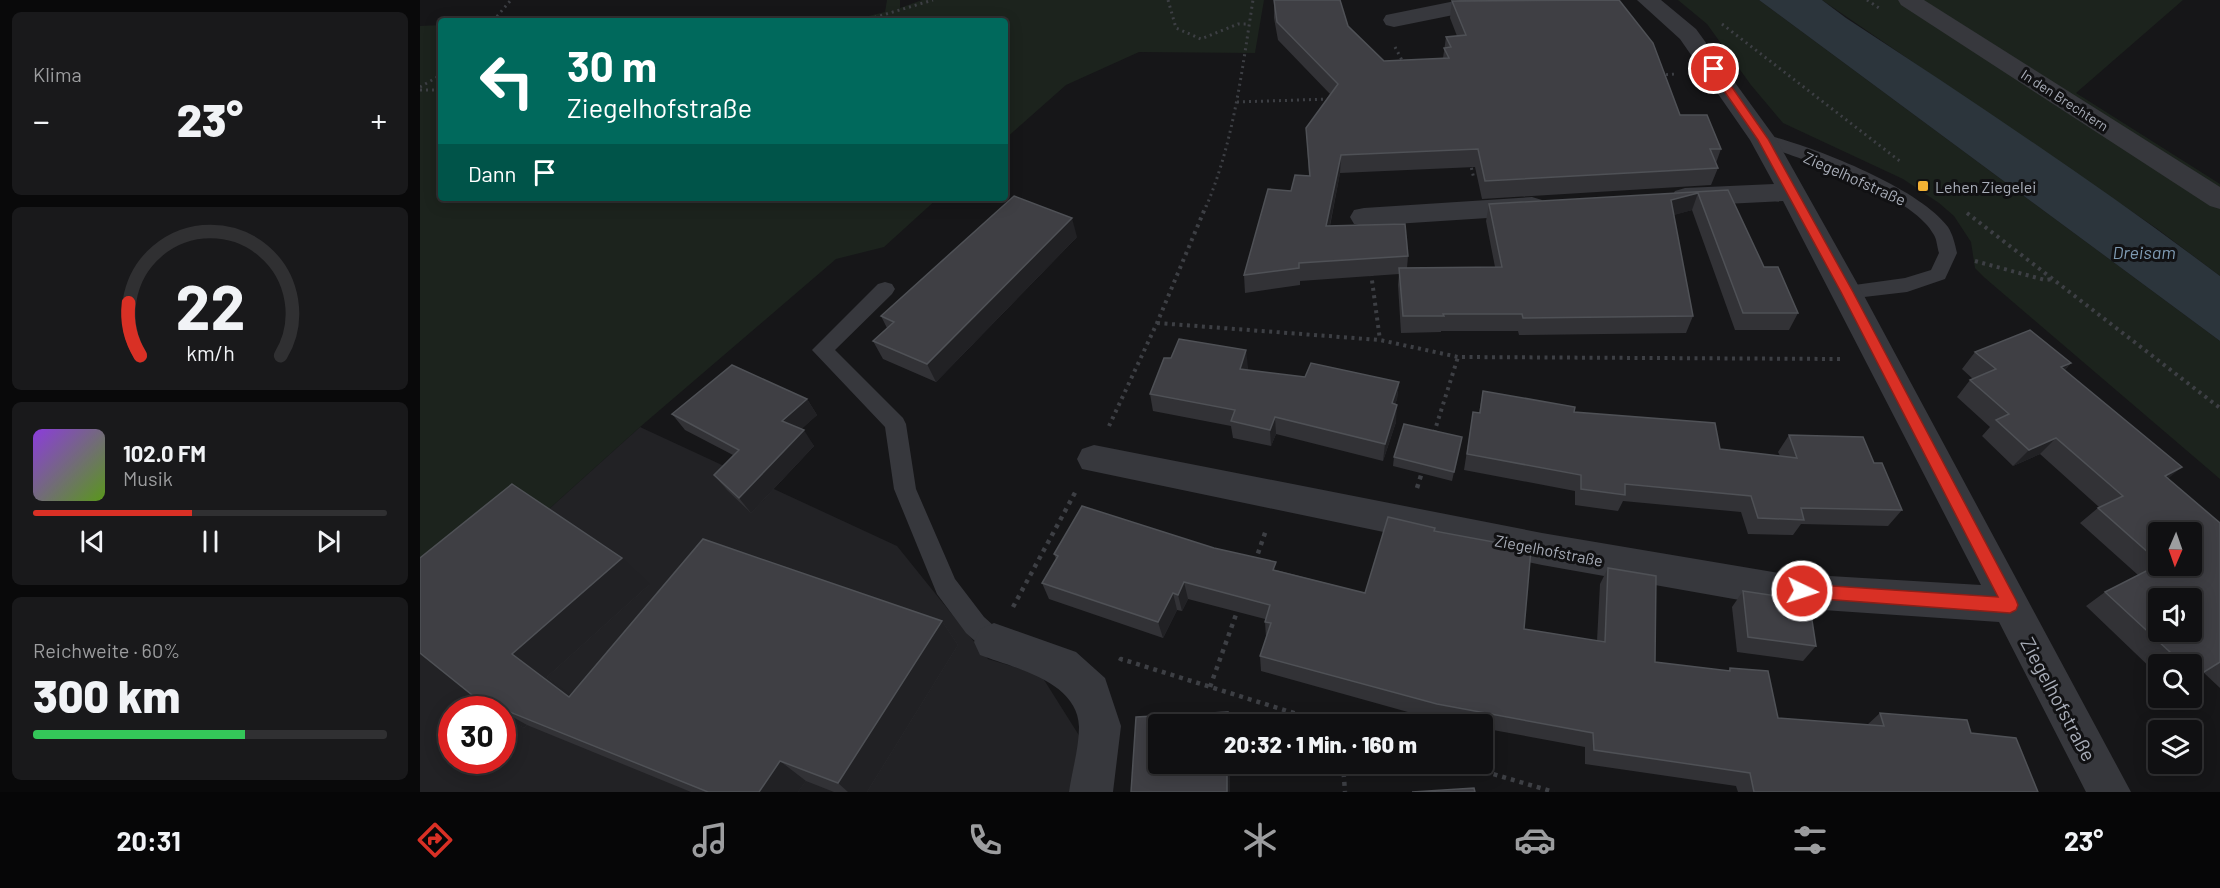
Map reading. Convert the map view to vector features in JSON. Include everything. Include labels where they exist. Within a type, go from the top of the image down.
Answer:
[{"type":"street","points":[[1394,20],[1493,0]]},
{"type":"street","name":"Ziegelhofstraße","points":[[1648,0],[1688,34],[1763,139],[1847,292],[2109,792]]},
{"type":"street","name":"In den Brechtern","points":[[1909,0],[2220,200]]},
{"type":"street","points":[[1660,199],[1791,192]]},
{"type":"street","points":[[1364,217],[1552,205]]},
{"type":"street","name":"Ziegelhofstraße","points":[[1094,459],[1542,549],[1779,590],[2010,605]]},
{"type":"street","points":[[994,642],[1062,666],[1090,692],[1101,726],[1091,792]]},
{"type":"lane","name":"Ziegelhofstraße","points":[[1763,139],[1848,171],[1911,203],[1942,232],[1948,253]]},
{"type":"lane","points":[[1847,292],[1907,285],[1938,274],[1948,253]]},
{"type":"lane","points":[[885,289],[822,350],[896,424],[905,489],[946,586],[975,625],[994,642]]},
{"type":"path","points":[[496,18],[511,0]]},
{"type":"path","points":[[873,18],[933,0]]},
{"type":"path","points":[[1168,0],[1176,28],[1201,39],[1238,24],[1249,24]]},
{"type":"path","points":[[994,642],[1094,459],[1157,323],[1219,176],[1237,102],[1253,0]]},
{"type":"path","points":[[1394,20],[1387,32],[1407,69]]},
{"type":"path","points":[[1656,76],[1714,69]]},
{"type":"path","points":[[420,88],[438,77]]},
{"type":"path","points":[[420,88],[438,90]]},
{"type":"path","points":[[1237,102],[1341,99]]},
{"type":"path","points":[[1468,152],[1481,208]]},
{"type":"path","points":[[1364,217],[1380,340]]},
{"type":"path","points":[[1948,253],[2024,275],[2045,280],[2053,279]]},
{"type":"path","points":[[1157,323],[1380,340],[1458,357],[1882,360]]},
{"type":"path","points":[[1430,444],[1458,357]]},
{"type":"path","points":[[1407,521],[1424,466]]},
{"type":"path","points":[[1254,564],[1278,496]]},
{"type":"path","points":[[1210,687],[1242,597]]},
{"type":"path","points":[[1090,692],[1122,659],[1297,714]]},
{"type":"path","points":[[1344,774],[1345,792]]},
{"type":"path","points":[[1493,774],[1554,792]]},
{"type":"shaded area","points":[[887,0],[900,0],[900,8],[922,0],[1264,0],[1255,53],[1139,52],[1066,85],[1008,136],[1008,18],[860,18],[885,12]]},
{"type":"shaded area","points":[[1678,0],[1759,0],[2220,341],[2220,479],[1985,278],[1975,268],[1971,242],[1954,216],[1939,203],[1903,179],[1783,123],[1751,85],[1707,24]]},
{"type":"shaded area","points":[[1822,0],[2183,0],[2076,93],[2220,184],[2220,276],[2156,228]]},
{"type":"shaded area","points":[[438,25],[438,201],[935,201],[884,247],[836,259],[640,427],[420,625],[420,26]]},
{"type":"shaded area","points":[[640,427],[897,546],[988,659],[1041,675],[1080,737],[1070,792],[420,792],[420,625]]},
{"type":"water","name":"Dreisam","points":[[1759,0],[1822,0],[2035,144],[2220,276],[2220,341]]},
{"type":"building","points":[[1274,0],[1340,0],[1348,26],[1384,61],[1449,58],[1444,48],[1451,47],[1446,37],[1466,35],[1452,1],[1619,0],[1653,43],[1680,115],[1707,115],[1721,149],[1710,149],[1718,168],[1485,181],[1478,149],[1341,155],[1326,226],[1405,224],[1408,256],[1299,263],[1299,268],[1244,275],[1268,189],[1291,191],[1295,175],[1310,176],[1306,128],[1338,84],[1277,22]]},
{"type":"building","points":[[1728,190],[1764,267],[1778,267],[1798,313],[1743,313],[1698,193],[1671,200],[1693,316],[1523,318],[1522,314],[1443,314],[1444,316],[1403,316],[1399,268],[1502,267],[1489,204]]},
{"type":"building","points":[[1014,196],[1072,218],[927,364],[873,341],[894,322],[881,316]]},
{"type":"building","points":[[2030,330],[2071,363],[2061,367],[2182,467],[2165,476],[2220,523],[2220,662],[2202,673],[2202,654],[2172,654],[2159,642],[2202,642],[2202,588],[2148,588],[2148,632],[2105,592],[2148,570],[2148,576],[2202,576],[2202,522],[2148,522],[2148,552],[2098,508],[2123,496],[2056,438],[2029,450],[1996,420],[2009,414],[1970,380],[1996,369],[1975,352]]},
{"type":"building","points":[[1179,339],[1246,350],[1240,369],[1305,377],[1311,363],[1399,382],[1392,403],[1397,405],[1385,444],[1275,417],[1270,430],[1231,421],[1235,410],[1150,394],[1164,358],[1171,358]]},
{"type":"building","points":[[732,365],[807,399],[782,421],[804,430],[739,498],[714,475],[739,450],[672,414]]},
{"type":"building","points":[[1483,391],[1575,407],[1574,412],[1715,423],[1720,449],[1797,458],[1789,435],[1863,437],[1874,463],[1882,463],[1902,510],[1801,508],[1804,520],[1758,518],[1751,496],[1625,484],[1625,495],[1581,489],[1581,475],[1467,454],[1473,412],[1480,413]]},
{"type":"building","points":[[1404,424],[1462,437],[1454,472],[1394,457]]},
{"type":"building","points":[[512,484],[622,558],[512,654],[569,697],[703,539],[942,621],[838,783],[780,761],[759,792],[708,792],[516,714],[516,696],[473,696],[420,653],[420,558]]},
{"type":"building","points":[[1082,506],[1214,548],[1276,562],[1273,570],[1365,593],[1388,517],[1435,528],[1434,531],[1531,549],[1524,629],[1605,642],[1608,568],[1656,576],[1655,662],[1730,671],[1730,668],[1768,671],[1778,718],[1884,726],[1880,713],[1967,720],[1971,733],[2016,738],[2038,792],[1754,792],[1750,773],[1594,750],[1593,733],[1437,704],[1260,656],[1271,623],[1265,622],[1270,605],[1184,582],[1178,595],[1173,593],[1158,622],[1042,583],[1058,556],[1054,554]]},
{"type":"building","points":[[1743,591],[1809,601],[1816,646],[1748,637]]},
{"type":"building","points":[[1228,712],[1228,714],[1191,714]]},
{"type":"building","points":[[1148,716],[1148,774],[1227,774],[1227,792],[1131,792],[1136,717]]},
{"type":"building","points":[[1474,788],[1475,792],[1412,792]]},
{"type":"place","name":"Lehen Ziegelei","points":[[1923,186]]},
{"type":"route","points":[[1714,69],[1763,139],[1847,292],[2010,605],[1802,591]]}]
